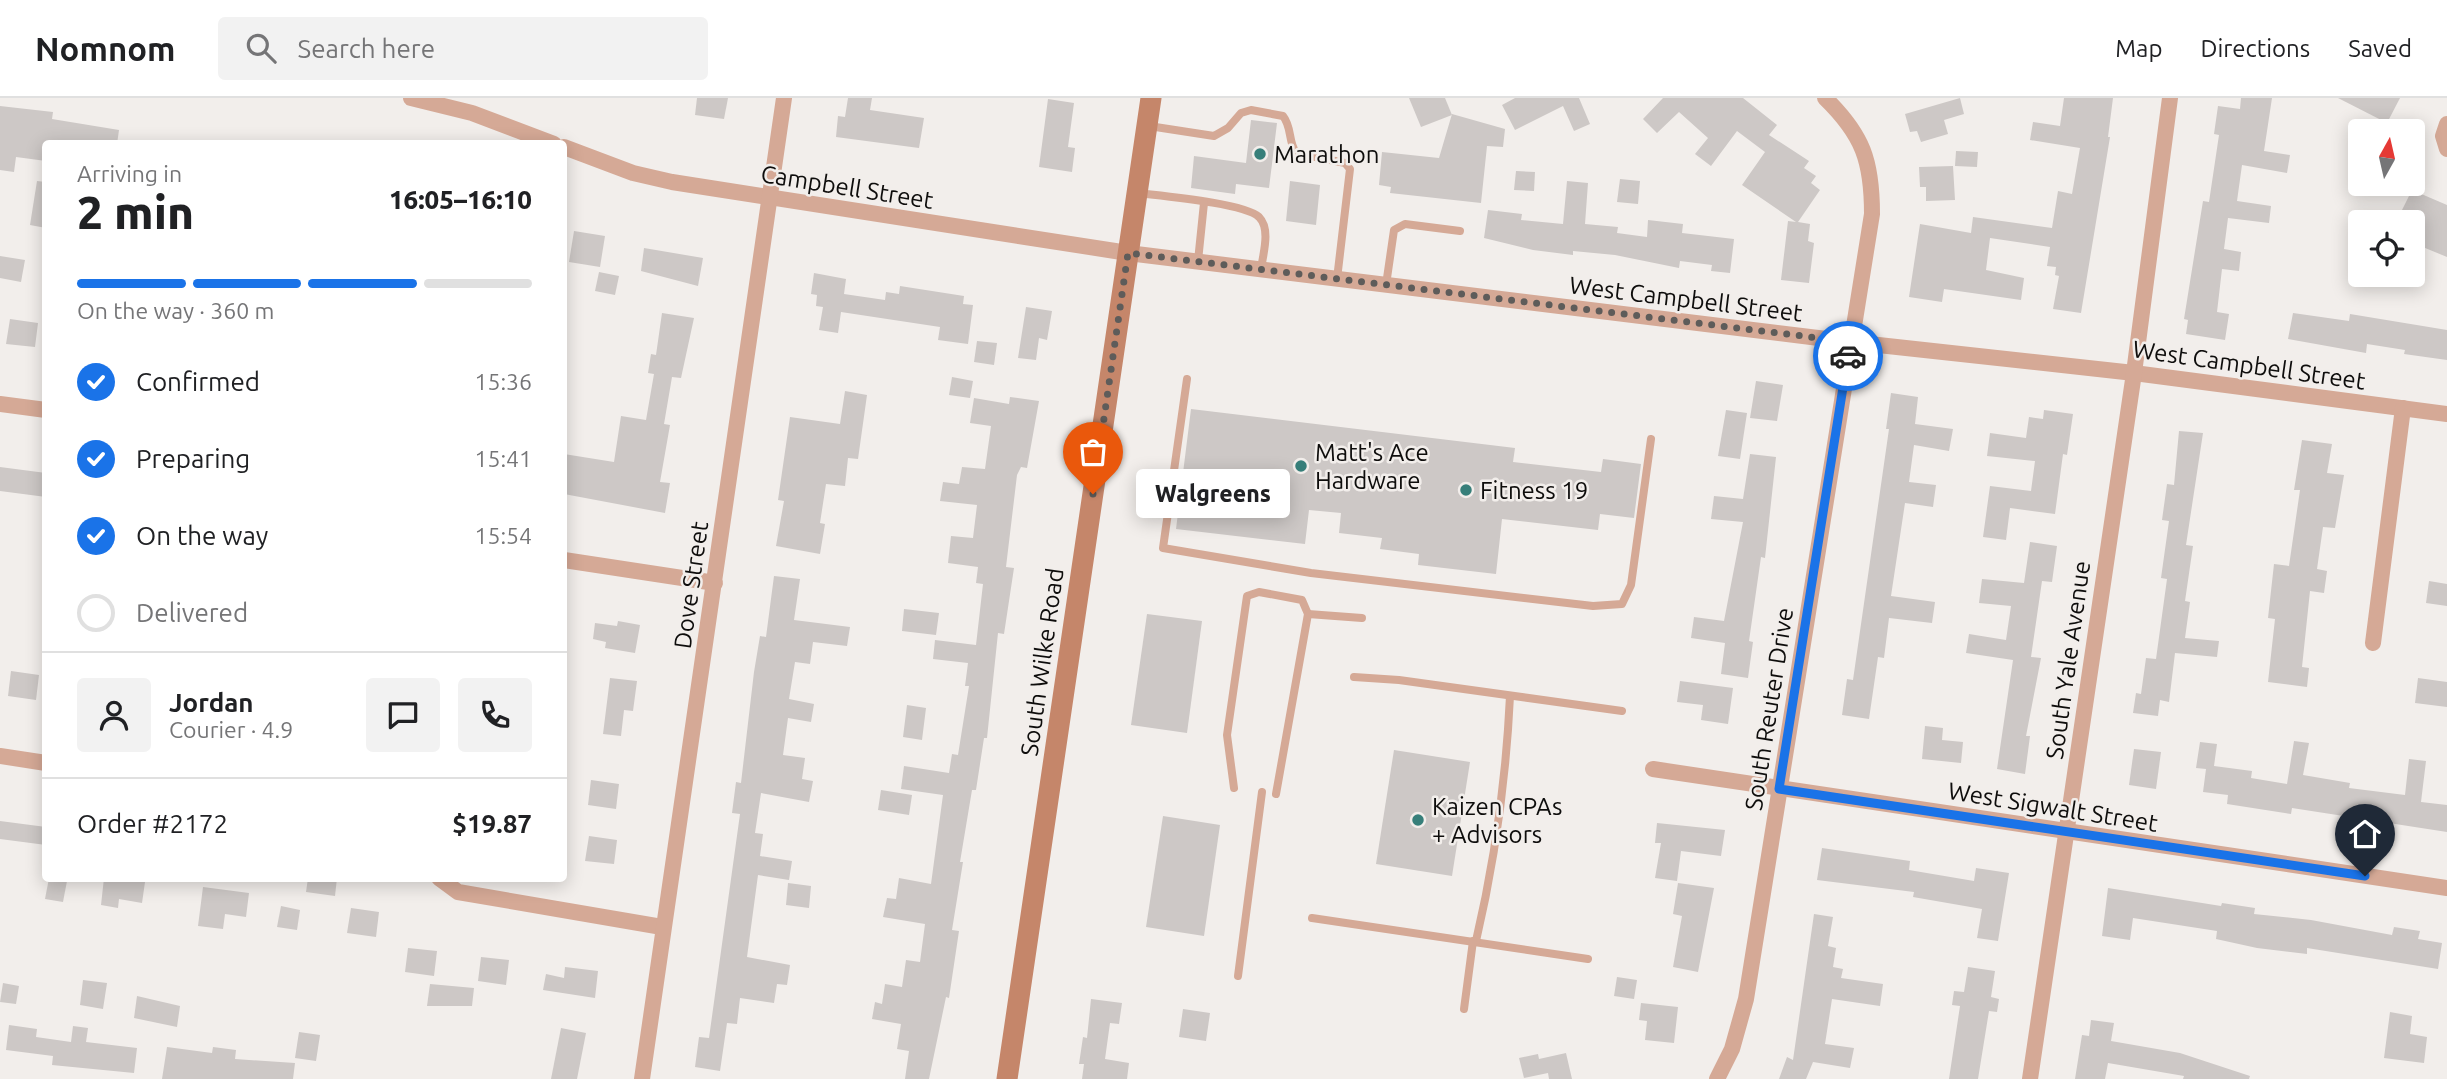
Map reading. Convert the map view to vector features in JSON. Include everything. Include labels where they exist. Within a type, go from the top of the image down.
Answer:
[{"type":"main road","name":"South Wilke Road","points":[[1007,1079],[1151,98]]},
{"type":"street","points":[[411,98],[472,113],[543,140]]},
{"type":"street","name":"Dove Street","points":[[642,1079],[784,98]]},
{"type":"street","name":"South Reuter Drive","points":[[1717,1079],[1732,1049],[1746,999],[1872,214],[1872,179],[1862,142],[1825,98]]},
{"type":"street","name":"South Yale Avenue","points":[[2030,1079],[2134,373],[2170,98]]},
{"type":"street","points":[[2447,124],[2443,136],[2447,149]]},
{"type":"street","name":"Campbell Street","points":[[567,148],[633,173],[768,199],[1128,253]]},
{"type":"street","name":"West Campbell Street","points":[[1128,253],[1851,342],[2134,373],[2447,414]]},
{"type":"street","points":[[0,404],[42,409]]},
{"type":"street","points":[[2373,643],[2403,408]]},
{"type":"street","points":[[567,560],[715,583]]},
{"type":"street","points":[[0,756],[42,762]]},
{"type":"street","name":"West Sigwalt Street","points":[[1653,769],[2447,888]]},
{"type":"street","points":[[444,882],[458,892],[662,927]]},
{"type":"lane","points":[[1147,125],[1214,136],[1228,128],[1241,113],[1262,111],[1283,116],[1289,122],[1290,144],[1296,153],[1345,163],[1350,169],[1337,279]]},
{"type":"lane","points":[[1137,192],[1243,208],[1260,218],[1266,233],[1261,269]]},
{"type":"lane","points":[[1198,261],[1204,202]]},
{"type":"lane","points":[[1386,285],[1394,230],[1405,224],[1460,231]]},
{"type":"lane","points":[[1187,379],[1163,548],[1311,573],[1593,606],[1622,604],[1633,572],[1651,439]]},
{"type":"lane","points":[[1234,788],[1227,735],[1247,596],[1259,593],[1302,600],[1308,614],[1276,794]]},
{"type":"lane","points":[[1308,614],[1362,618]]},
{"type":"lane","points":[[1354,677],[1399,680],[1622,711]]},
{"type":"lane","points":[[1464,1009],[1503,799],[1510,696]]},
{"type":"lane","points":[[1238,976],[1262,792]]},
{"type":"lane","points":[[1312,918],[1588,959]]},
{"type":"building","points":[[697,98],[728,98],[724,119],[695,115]]},
{"type":"building","points":[[848,98],[872,98],[870,110],[924,118],[919,148],[836,137],[838,116],[845,117]]},
{"type":"building","points":[[1409,98],[1445,98],[1452,115],[1421,127]]},
{"type":"building","points":[[1515,98],[1579,98],[1590,124],[1574,131],[1563,106],[1515,130],[1502,105]]},
{"type":"building","points":[[1663,98],[1743,98],[1777,125],[1769,135],[1809,161],[1804,168],[1816,176],[1811,183],[1820,190],[1798,222],[1810,224],[1808,241],[1814,243],[1809,283],[1781,280],[1788,221],[1796,222],[1742,185],[1765,152],[1737,131],[1711,166],[1695,154],[1708,138],[1679,112],[1657,133],[1643,119]]},
{"type":"building","points":[[1960,98],[1964,114],[1944,120],[1948,134],[1921,142],[1917,131],[1910,132],[1905,114]]},
{"type":"building","points":[[2064,98],[2113,98],[2110,137],[2081,313],[2053,309],[2059,276],[2055,275],[2056,267],[2047,266],[2050,247],[1990,238],[1986,270],[2024,278],[2021,300],[1944,289],[1942,302],[1909,297],[1920,224],[1971,233],[1973,217],[2052,228],[2058,191],[2072,194],[2080,148],[2030,140],[2033,122],[2060,126]]},
{"type":"building","points":[[2241,98],[2272,98],[2264,151],[2290,155],[2287,173],[2242,165],[2237,201],[2271,206],[2269,223],[2228,218],[2224,249],[2241,252],[2239,271],[2222,269],[2217,312],[2229,314],[2225,340],[2186,334],[2188,320],[2184,319],[2203,201],[2209,202],[2219,135],[2214,134],[2218,106],[2240,109]]},
{"type":"building","points":[[2338,98],[2400,98],[2389,119],[2379,119]]},
{"type":"building","points":[[1048,99],[1074,103],[1068,147],[1075,148],[1072,172],[1039,167]]},
{"type":"building","points":[[0,106],[53,112],[52,119],[119,130],[118,140],[42,140],[42,160],[16,157],[14,172],[0,170]]},
{"type":"building","points":[[1452,114],[1505,129],[1503,147],[1487,146],[1481,203],[1390,193],[1391,187],[1379,185],[1382,152],[1439,158]]},
{"type":"building","points":[[1251,120],[1277,123],[1269,188],[1236,184],[1235,194],[1191,188],[1194,156],[1246,163]]},
{"type":"building","points":[[1956,151],[1978,152],[1977,167],[1955,166]]},
{"type":"building","points":[[1953,166],[1955,200],[1926,201],[1926,187],[1920,187],[1919,167]]},
{"type":"building","points":[[1516,171],[1535,172],[1534,191],[1514,190]]},
{"type":"building","points":[[1620,179],[1640,181],[1638,204],[1617,202]]},
{"type":"building","points":[[37,181],[42,182],[42,227],[30,225]]},
{"type":"building","points":[[1290,181],[1320,185],[1316,225],[1286,221]]},
{"type":"building","points":[[1567,181],[1588,183],[1585,224],[1618,227],[1617,233],[1647,237],[1648,220],[1683,224],[1682,233],[1734,239],[1730,273],[1711,271],[1712,265],[1680,261],[1679,268],[1615,255],[1573,251],[1573,255],[1533,250],[1484,238],[1488,210],[1522,214],[1521,220],[1563,224]]},
{"type":"building","points":[[2409,196],[2426,196],[2447,205],[2447,257],[2425,248],[2425,210],[2402,210]]},
{"type":"building","points":[[574,231],[605,236],[600,267],[569,262]]},
{"type":"building","points":[[644,248],[703,258],[698,286],[641,271]]},
{"type":"building","points":[[0,256],[25,260],[21,282],[0,278]]},
{"type":"building","points":[[599,272],[619,276],[615,295],[595,291]]},
{"type":"building","points":[[814,273],[846,279],[844,294],[885,300],[886,292],[899,294],[900,286],[964,296],[963,304],[973,305],[968,344],[938,340],[940,327],[841,312],[838,333],[819,330],[823,307],[816,306],[817,295],[811,294]]},
{"type":"building","points":[[1026,307],[1052,311],[1047,340],[1039,338],[1036,360],[1018,358]]},
{"type":"building","points":[[662,313],[694,318],[681,378],[672,377],[664,424],[670,425],[660,482],[670,483],[665,513],[567,495],[567,454],[614,462],[621,416],[646,420],[654,374],[648,373],[651,354],[656,355]]},
{"type":"building","points":[[2293,313],[2349,321],[2350,314],[2447,330],[2447,360],[2404,354],[2405,350],[2367,344],[2366,353],[2288,339]]},
{"type":"building","points":[[10,319],[38,323],[35,347],[6,344]]},
{"type":"building","points":[[977,341],[997,343],[994,365],[974,362]]},
{"type":"building","points":[[952,377],[973,381],[970,398],[949,395]]},
{"type":"building","points":[[1756,381],[1783,385],[1777,421],[1750,418]]},
{"type":"building","points":[[845,391],[867,395],[858,459],[848,458],[845,486],[826,484],[820,523],[825,524],[820,554],[776,546],[784,501],[778,500],[790,417],[840,424]]},
{"type":"building","points":[[1891,393],[1918,397],[1915,424],[1953,429],[1949,451],[1914,445],[1909,482],[1936,485],[1933,507],[1905,503],[1891,596],[1935,602],[1932,623],[1889,618],[1884,658],[1878,657],[1869,719],[1842,715],[1847,679],[1853,680],[1889,429],[1886,429]]},
{"type":"building","points":[[1010,397],[1039,401],[1027,468],[1021,467],[1017,475],[1006,567],[1014,568],[1004,634],[998,633],[987,738],[984,738],[976,790],[972,790],[960,862],[963,862],[952,930],[959,931],[949,998],[946,997],[929,1079],[905,1079],[909,1051],[897,1049],[901,1024],[872,1019],[875,1002],[882,1004],[885,984],[902,987],[906,960],[920,962],[925,924],[883,917],[887,898],[896,899],[899,878],[931,884],[943,795],[901,789],[904,766],[949,773],[952,754],[958,755],[969,686],[965,686],[968,663],[933,659],[935,640],[976,645],[983,584],[976,583],[978,567],[948,563],[951,536],[973,538],[977,505],[940,501],[943,482],[959,484],[962,467],[985,469],[991,426],[970,423],[974,398],[1009,404]]},
{"type":"building","points":[[1191,409],[1515,448],[1513,462],[1601,472],[1603,459],[1641,464],[1634,518],[1600,514],[1598,530],[1502,519],[1496,574],[1418,565],[1419,554],[1380,549],[1382,538],[1339,533],[1341,513],[1309,510],[1305,544],[1176,529]]},
{"type":"building","points":[[1726,410],[1747,413],[1740,459],[1718,456]]},
{"type":"building","points":[[2044,410],[2073,414],[2067,455],[2063,454],[2055,514],[2010,508],[2006,540],[1983,537],[1990,486],[2031,491],[2035,461],[1987,456],[1990,433],[2026,438],[2029,417],[2043,419]]},
{"type":"building","points":[[2179,431],[2203,433],[2186,545],[2193,546],[2185,601],[2190,602],[2185,638],[2219,641],[2217,657],[2175,653],[2169,702],[2160,700],[2158,716],[2133,713],[2136,693],[2141,694],[2146,658],[2156,659],[2167,579],[2161,578],[2169,521],[2162,520],[2167,484],[2174,485]]},
{"type":"building","points":[[2302,440],[2332,444],[2327,473],[2344,475],[2335,528],[2323,527],[2317,569],[2327,571],[2324,593],[2310,591],[2302,667],[2309,668],[2307,687],[2268,682],[2275,619],[2268,618],[2274,564],[2289,566],[2300,490],[2294,490]]},
{"type":"building","points":[[1750,454],[1776,457],[1765,558],[1761,557],[1749,641],[1753,642],[1748,678],[1721,674],[1725,643],[1691,638],[1694,617],[1724,621],[1743,522],[1711,519],[1714,496],[1743,499]]},
{"type":"building","points":[[0,467],[42,472],[42,496],[0,491]]},
{"type":"building","points":[[2030,542],[2057,546],[2052,582],[2042,581],[2031,657],[2041,658],[2026,736],[2030,736],[2025,774],[1997,769],[2013,660],[1966,653],[1969,634],[2006,640],[2011,606],[1979,603],[1982,579],[2024,583]]},
{"type":"building","points":[[774,576],[800,579],[794,620],[850,627],[847,646],[813,642],[810,664],[795,662],[789,699],[814,704],[811,722],[788,718],[783,755],[805,758],[802,779],[813,781],[809,802],[761,793],[755,833],[763,834],[760,856],[792,861],[789,880],[758,875],[747,957],[790,965],[787,985],[777,984],[774,1003],[740,998],[737,1024],[727,1023],[720,1071],[695,1067],[699,1037],[709,1038],[740,814],[732,813],[736,782],[741,783],[754,672],[760,636],[766,637]]},
{"type":"building","points":[[2429,581],[2447,584],[2447,606],[2426,603]]},
{"type":"building","points":[[904,609],[939,613],[936,635],[902,631]]},
{"type":"building","points":[[1147,614],[1202,621],[1187,733],[1131,725]]},
{"type":"building","points":[[618,621],[640,625],[635,653],[605,648],[606,642],[593,639],[595,623],[617,626]]},
{"type":"building","points":[[11,671],[39,675],[36,700],[8,696]]},
{"type":"building","points":[[610,678],[637,681],[633,711],[624,710],[621,736],[603,734]]},
{"type":"building","points":[[2418,678],[2447,682],[2447,707],[2415,703]]},
{"type":"building","points":[[1680,681],[1733,688],[1728,724],[1701,720],[1703,705],[1677,702]]},
{"type":"building","points":[[907,705],[926,708],[922,740],[903,737]]},
{"type":"building","points":[[1925,726],[1943,728],[1942,740],[1963,742],[1961,763],[1922,759]]},
{"type":"building","points":[[2294,741],[2309,743],[2303,775],[2350,783],[2349,788],[2405,795],[2409,759],[2426,761],[2421,802],[2447,805],[2447,832],[2292,808],[2291,814],[2227,804],[2228,795],[2203,792],[2206,769],[2196,768],[2200,742],[2217,744],[2214,766],[2252,771],[2251,778],[2287,784]]},
{"type":"building","points":[[2134,749],[2161,752],[2156,789],[2129,785]]},
{"type":"building","points":[[1394,750],[1470,762],[1452,876],[1376,864]]},
{"type":"building","points":[[591,780],[619,784],[616,809],[588,805]]},
{"type":"building","points":[[881,790],[912,795],[909,815],[878,810]]},
{"type":"building","points":[[1163,816],[1220,825],[1204,936],[1146,927]]},
{"type":"building","points":[[0,821],[42,826],[42,844],[0,839]]},
{"type":"building","points":[[1657,823],[1725,830],[1721,856],[1681,851],[1677,881],[1655,878],[1661,843],[1655,843]]},
{"type":"building","points":[[589,836],[617,840],[614,864],[585,861]]},
{"type":"building","points":[[1822,848],[1910,861],[1909,870],[1974,881],[1976,868],[2009,873],[1998,941],[1977,938],[1982,909],[1913,897],[1914,892],[1817,880]]},
{"type":"building","points":[[48,882],[67,882],[63,902],[45,899]]},
{"type":"building","points":[[104,882],[145,882],[142,903],[119,899],[118,908],[101,905]]},
{"type":"building","points":[[307,882],[337,882],[335,896],[306,892]]},
{"type":"building","points":[[788,883],[811,886],[809,908],[786,905]]},
{"type":"building","points":[[1678,883],[1714,888],[1698,972],[1673,967],[1682,916],[1673,914]]},
{"type":"building","points":[[203,887],[249,893],[246,917],[225,914],[223,929],[198,926]]},
{"type":"building","points":[[2108,888],[2221,906],[2222,903],[2255,908],[2254,914],[2311,920],[2392,935],[2394,927],[2420,931],[2418,939],[2442,943],[2438,969],[2307,948],[2307,954],[2257,948],[2216,939],[2217,931],[2133,918],[2130,940],[2102,936]]},
{"type":"building","points":[[281,906],[300,910],[297,930],[277,927]]},
{"type":"building","points":[[351,908],[379,912],[376,937],[347,933]]},
{"type":"building","points":[[1814,914],[1833,917],[1828,946],[1836,948],[1833,967],[1843,969],[1841,978],[1883,984],[1880,1006],[1832,999],[1825,1044],[1854,1048],[1850,1068],[1813,1062],[1806,1079],[1779,1079],[1787,1057],[1793,1060]]},
{"type":"building","points":[[408,948],[437,951],[434,976],[405,972]]},
{"type":"building","points":[[481,957],[509,960],[506,985],[478,981]]},
{"type":"building","points":[[565,967],[598,971],[595,998],[543,990],[546,974],[564,978]]},
{"type":"building","points":[[1968,967],[1995,971],[1991,997],[1999,999],[1997,1012],[1989,1011],[1978,1079],[1949,1079],[1960,1006],[1952,1005],[1954,991],[1964,992]]},
{"type":"building","points":[[1617,977],[1637,980],[1634,999],[1614,996]]},
{"type":"building","points":[[83,980],[107,983],[103,1009],[80,1005]]},
{"type":"building","points":[[3,983],[19,986],[16,1004],[0,1002]]},
{"type":"building","points":[[430,984],[474,988],[472,1006],[427,1006]]},
{"type":"building","points":[[137,996],[180,1006],[177,1027],[134,1018]]},
{"type":"building","points":[[1091,999],[1122,1003],[1119,1024],[1110,1023],[1105,1059],[1129,1063],[1127,1079],[1082,1079],[1084,1064],[1079,1064],[1083,1037],[1087,1038]]},
{"type":"building","points":[[1641,1003],[1678,1007],[1674,1043],[1645,1040],[1647,1021],[1639,1020]]},
{"type":"building","points":[[1183,1009],[1210,1013],[1206,1041],[1179,1037]]},
{"type":"building","points":[[2390,1012],[2412,1016],[2410,1034],[2427,1037],[2424,1063],[2384,1058]]},
{"type":"building","points":[[2091,1020],[2114,1023],[2111,1041],[2180,1053],[2250,1076],[2249,1079],[2183,1079],[2184,1076],[2108,1063],[2105,1079],[2075,1079],[2082,1035],[2089,1036]]},
{"type":"building","points":[[9,1025],[37,1029],[36,1037],[71,1042],[73,1026],[88,1028],[86,1042],[137,1048],[134,1073],[52,1065],[53,1056],[6,1050]]},
{"type":"building","points":[[561,1028],[586,1033],[577,1079],[551,1079]]},
{"type":"building","points":[[299,1032],[320,1035],[316,1061],[295,1058]]},
{"type":"building","points":[[167,1047],[212,1053],[213,1047],[236,1050],[235,1059],[295,1063],[293,1079],[162,1079]]},
{"type":"building","points":[[1566,1053],[1572,1079],[1549,1079],[1548,1073],[1524,1078],[1519,1058],[1538,1054],[1539,1059]]},
{"type":"way so far","points":[[1093,494],[1128,253],[1851,342],[1848,356]]},
{"type":"place","name":"Marathon","points":[[1260,154]]},
{"type":"place","name":"Matt's Ace Hardware","points":[[1301,466]]},
{"type":"place","name":"Fitness 19","points":[[1466,490]]},
{"type":"place","name":"Walgreens","points":[[1093,494]]},
{"type":"place","name":"Kaizen CPAs + Advisors","points":[[1418,820]]},
{"type":"route","points":[[1848,356],[1779,789],[2365,876]]}]
